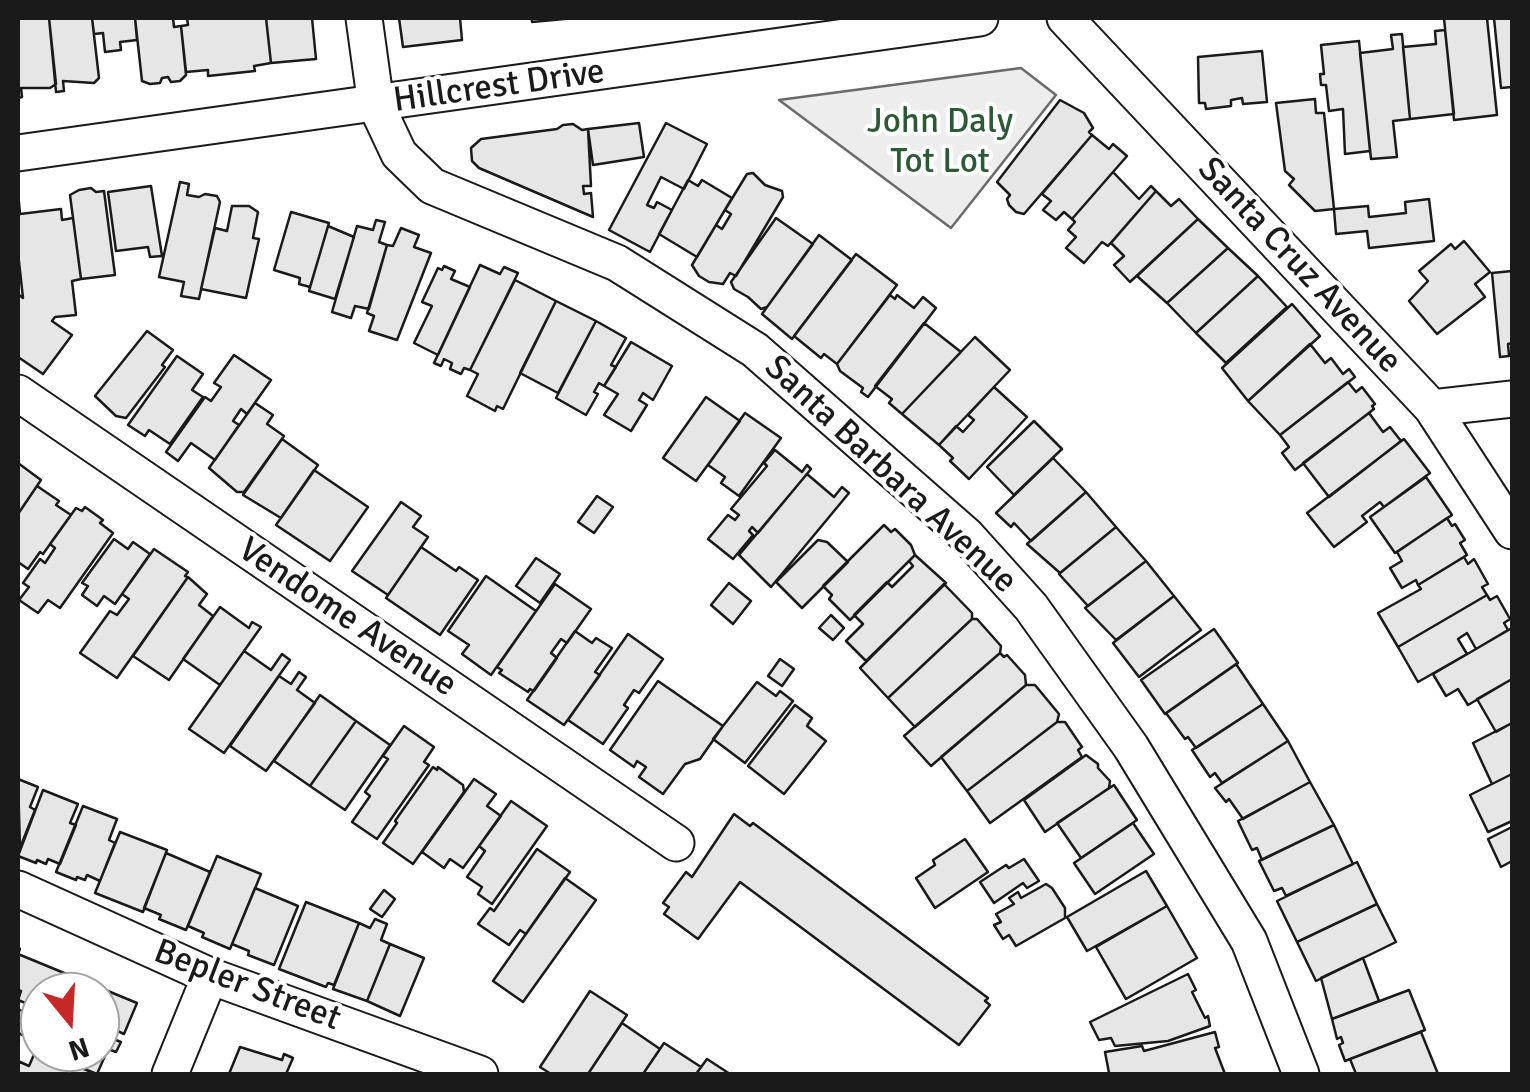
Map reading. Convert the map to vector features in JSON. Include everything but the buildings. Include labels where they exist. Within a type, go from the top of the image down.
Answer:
[{"type":"street","name":"Santa Barbara Avenue","points":[[364,18],[376,105],[398,154],[432,186],[617,263],[755,350],[967,536],[1031,607],[1131,747],[1249,941],[1302,1074]]},
{"type":"street","name":"Hillcrest Drive","points":[[18,154],[980,18]]},
{"type":"street","name":"Santa Cruz Avenue","points":[[1065,18],[1432,408],[1512,530]]},
{"type":"street","name":"Vendome Avenue","points":[[18,393],[676,843]]},
{"type":"street","points":[[1432,408],[1512,399]]},
{"type":"street","name":"Bepler Street","points":[[18,889],[210,976],[480,1074]]},
{"type":"street","points":[[170,1074],[210,976]]},
{"type":"green space","name":"John Daly Tot Lot","points":[[1021,68],[1056,95],[951,228],[779,100]]}]
